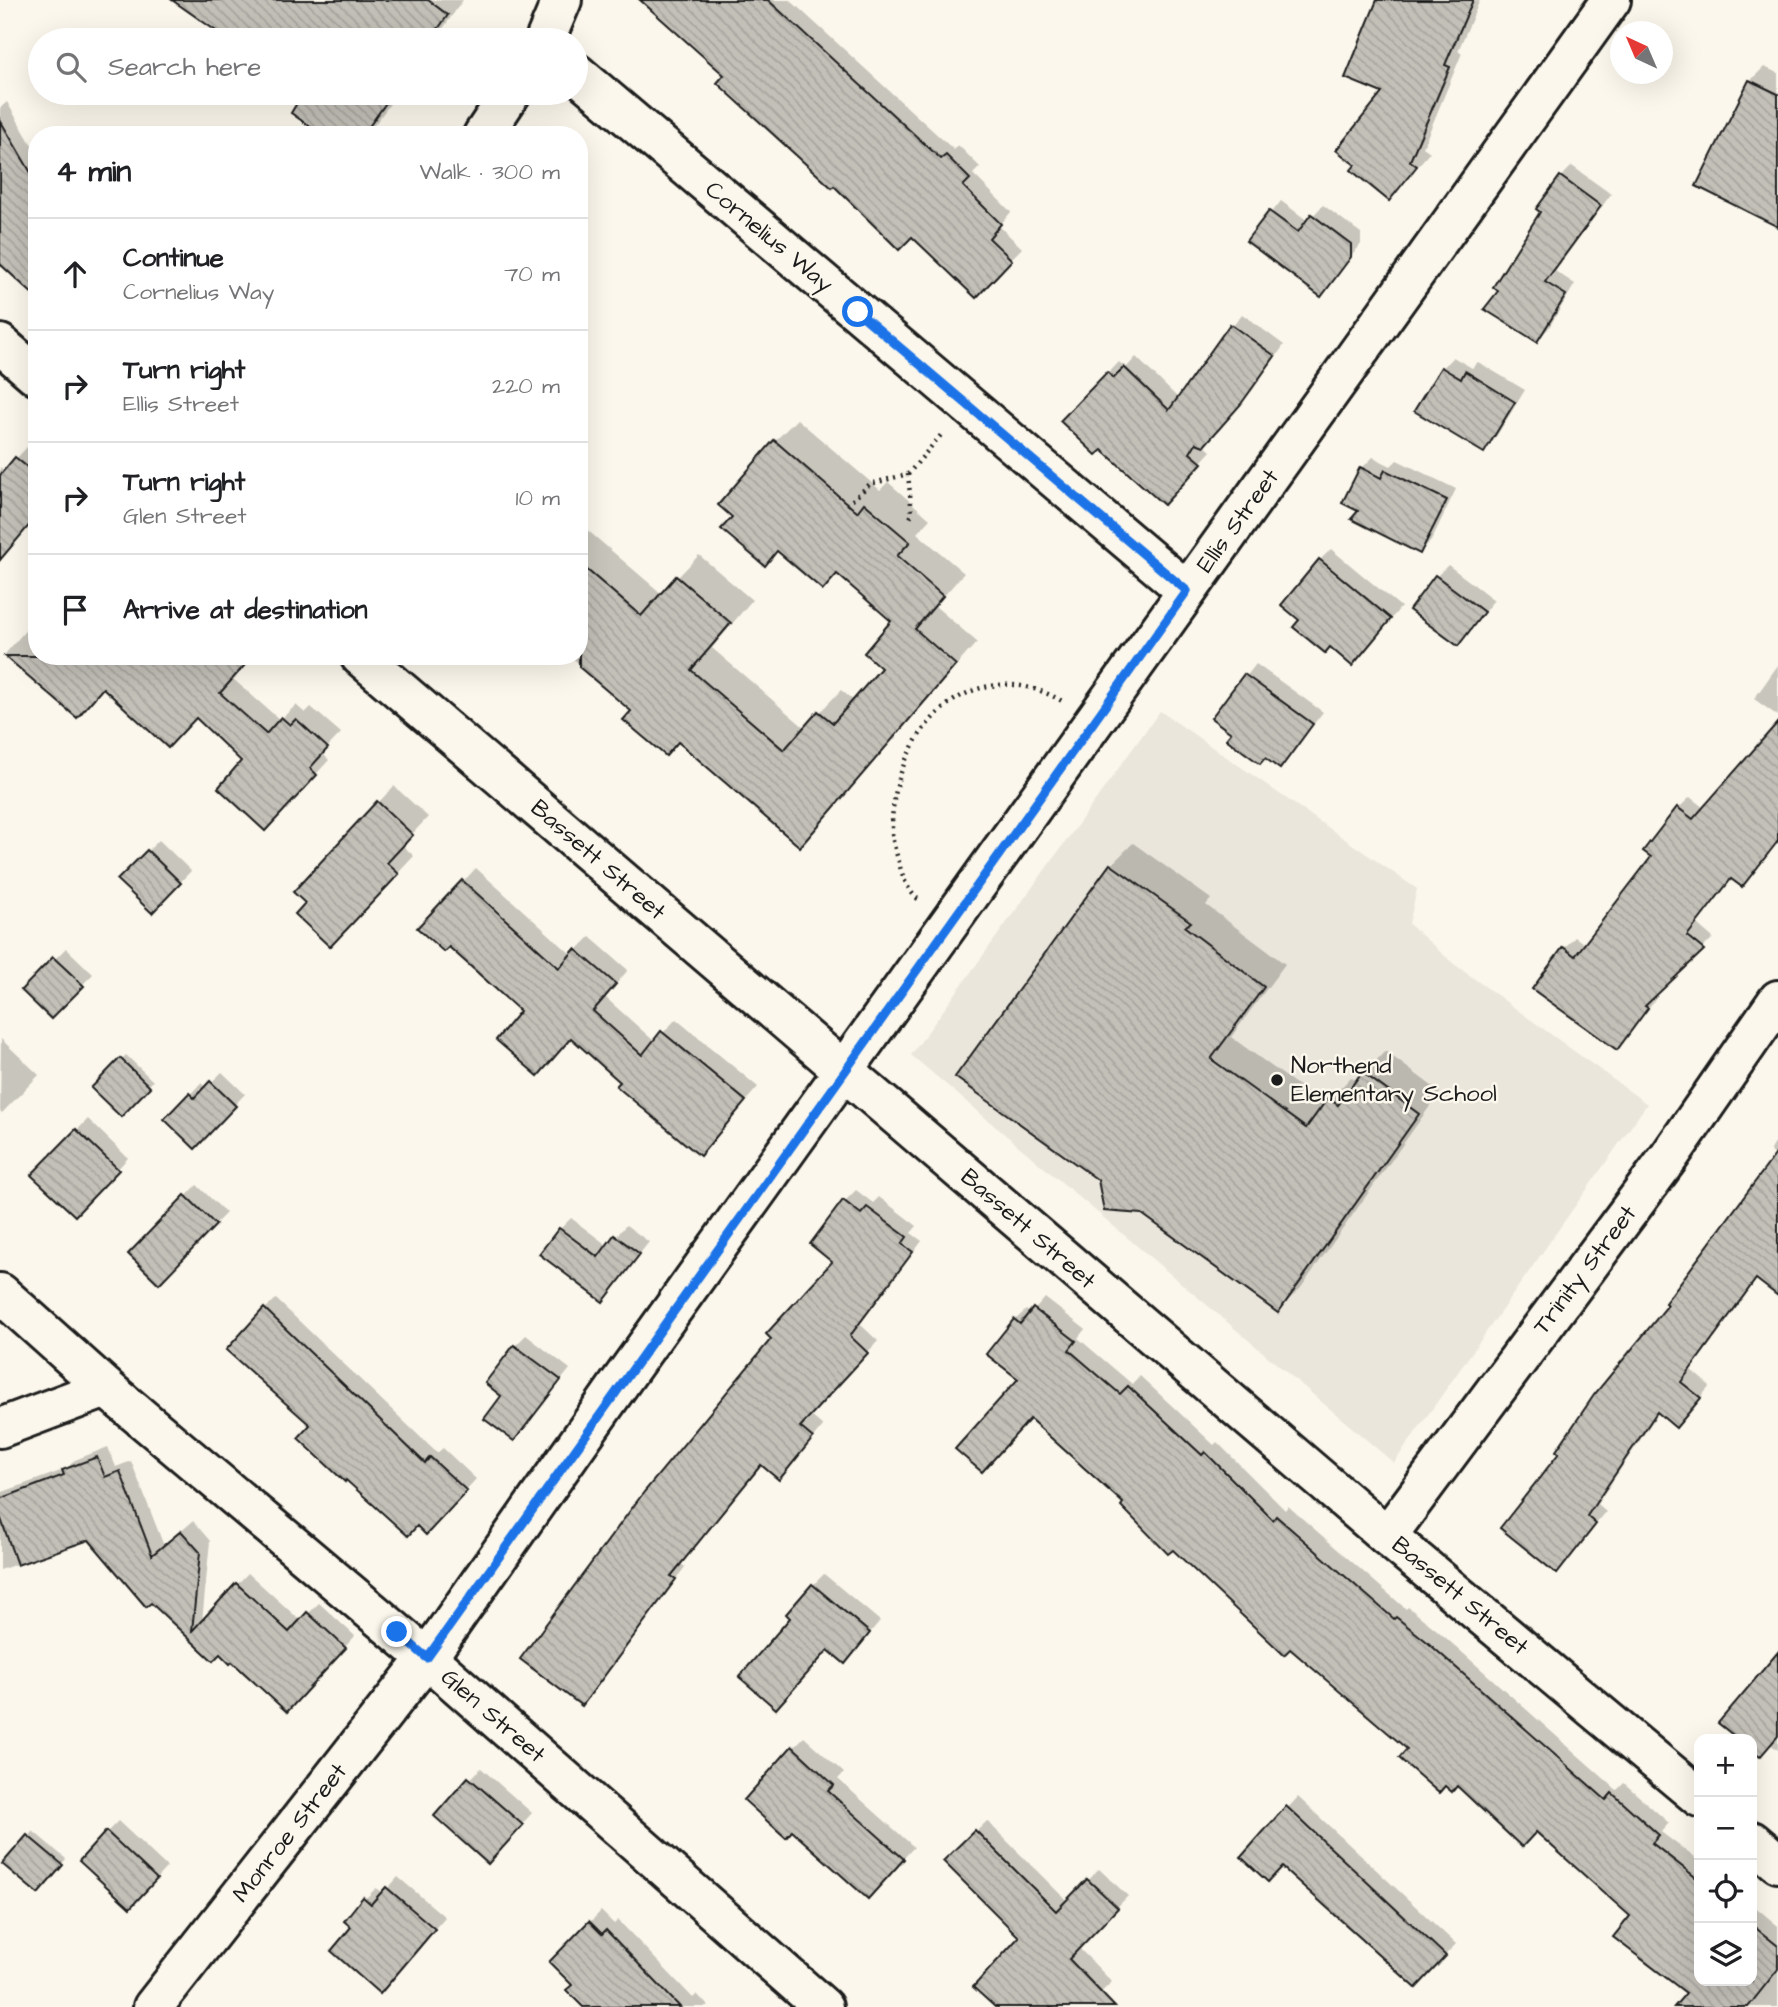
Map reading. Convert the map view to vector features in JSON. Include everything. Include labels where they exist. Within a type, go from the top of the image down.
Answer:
[{"type":"street","points":[[550,28],[562,0]]},
{"type":"street","name":"Ellis Street","points":[[427,1658],[1611,0]]},
{"type":"street","name":"Cornelius Way","points":[[588,83],[1187,591]]},
{"type":"street","points":[[489,126],[503,105]]},
{"type":"street","points":[[0,344],[28,368]]},
{"type":"street","name":"Bassett Street","points":[[370,665],[1387,1536],[1694,1793]]},
{"type":"street","name":"Trinity Street","points":[[1387,1536],[1669,1157],[1778,999]]},
{"type":"street","name":"Glen Street","points":[[0,1293],[106,1388],[427,1658],[823,2007]]},
{"type":"street","points":[[0,1428],[106,1388]]},
{"type":"street","name":"Monroe Street","points":[[153,2007],[427,1658]]},
{"type":"street","points":[[1757,1845],[1778,1863]]},
{"type":"path","points":[[847,505],[870,484],[908,474],[942,435]]},
{"type":"path","points":[[908,474],[912,513],[909,520]]},
{"type":"path","points":[[922,901],[914,896],[901,870],[891,833],[901,776],[915,743],[927,725],[963,693],[979,686],[1002,682],[1047,691],[1066,702]]},
{"type":"shaded area","name":"Northend Elementary School","points":[[1160,711],[1417,889],[1409,924],[1454,964],[1647,1104],[1394,1463],[911,1055]]},
{"type":"building","points":[[172,0],[428,0],[448,15],[439,28],[212,28]]},
{"type":"building","points":[[640,0],[768,0],[941,159],[946,155],[970,179],[963,186],[1001,224],[989,238],[1012,260],[976,298],[912,237],[899,250],[834,186],[832,188],[717,83],[724,75]]},
{"type":"building","points":[[1377,0],[1473,0],[1445,65],[1450,67],[1410,161],[1417,166],[1389,201],[1351,170],[1355,165],[1336,150],[1382,93],[1345,78]]},
{"type":"building","points":[[1749,80],[1778,94],[1778,227],[1696,186]]},
{"type":"building","points":[[296,105],[384,105],[369,126],[309,126],[291,113]]},
{"type":"building","points":[[0,120],[28,168],[28,290],[0,264]]},
{"type":"building","points":[[1560,176],[1601,206],[1545,282],[1566,295],[1537,342],[1484,309],[1498,291],[1493,287],[1540,212],[1536,209]]},
{"type":"building","points":[[1269,211],[1298,232],[1311,214],[1351,244],[1351,257],[1321,297],[1246,241]]},
{"type":"building","points":[[1230,324],[1275,356],[1241,404],[1204,446],[1196,443],[1190,453],[1202,463],[1164,505],[1102,450],[1096,455],[1060,421],[1107,372],[1114,378],[1124,367],[1169,410]]},
{"type":"building","points":[[1441,367],[1461,379],[1465,371],[1515,402],[1484,453],[1414,411]]},
{"type":"building","points":[[774,440],[857,512],[864,503],[910,542],[897,556],[943,596],[915,629],[956,665],[800,847],[678,742],[666,756],[623,720],[631,711],[579,667],[588,665],[588,571],[641,616],[676,576],[731,623],[691,670],[784,750],[818,711],[833,723],[881,668],[864,653],[891,621],[837,574],[823,590],[777,551],[765,566],[721,529],[732,517],[718,505]]},
{"type":"building","points":[[15,457],[28,468],[28,527],[0,560],[0,475]]},
{"type":"building","points":[[1360,467],[1381,478],[1385,470],[1447,500],[1420,554],[1351,519],[1358,511],[1342,503]]},
{"type":"building","points":[[1319,559],[1391,619],[1352,666],[1330,647],[1325,653],[1293,627],[1299,620],[1281,605]]},
{"type":"building","points":[[1435,575],[1484,612],[1458,646],[1409,610]]},
{"type":"building","points":[[5,656],[28,656],[28,665],[245,665],[220,693],[266,734],[281,717],[290,725],[296,719],[328,748],[310,768],[317,775],[265,831],[218,788],[241,761],[196,718],[168,748],[103,688],[77,718]]},
{"type":"building","points":[[1244,674],[1313,724],[1280,769],[1265,758],[1260,764],[1226,739],[1231,733],[1211,718]]},
{"type":"building","points":[[1778,722],[1778,841],[1742,887],[1731,879],[1687,936],[1704,950],[1645,1006],[1648,1008],[1617,1050],[1532,989],[1563,947],[1575,956],[1651,857],[1643,851],[1677,807],[1693,819]]},
{"type":"building","points":[[377,801],[413,835],[387,863],[399,874],[330,947],[295,914],[305,903],[293,892]]},
{"type":"building","points":[[147,850],[181,883],[152,913],[117,880]]},
{"type":"building","points":[[1110,864],[1191,922],[1185,927],[1264,987],[1211,1059],[1306,1128],[1328,1098],[1338,1105],[1362,1072],[1419,1114],[1278,1313],[1142,1214],[1104,1211],[1098,1180],[955,1077]]},
{"type":"building","points":[[462,880],[559,968],[575,949],[616,984],[593,1011],[642,1055],[661,1031],[746,1101],[700,1156],[616,1086],[620,1082],[571,1038],[538,1076],[496,1040],[520,1011],[449,947],[444,952],[417,928]]},
{"type":"building","points":[[53,957],[84,986],[51,1019],[21,990]]},
{"type":"building","points":[[120,1058],[150,1087],[121,1117],[91,1088]]},
{"type":"building","points":[[210,1081],[236,1106],[195,1149],[164,1119],[189,1093],[194,1098]]},
{"type":"building","points":[[76,1129],[119,1170],[75,1216],[31,1175]]},
{"type":"building","points":[[1778,1151],[1778,1296],[1756,1279],[1681,1382],[1701,1398],[1676,1428],[1657,1412],[1587,1516],[1596,1524],[1557,1574],[1500,1528],[1559,1453],[1556,1451],[1594,1395],[1668,1305],[1665,1303]]},
{"type":"building","points":[[185,1195],[216,1225],[159,1284],[128,1254]]},
{"type":"building","points":[[843,1200],[861,1214],[867,1207],[907,1237],[902,1244],[913,1252],[850,1336],[868,1353],[800,1427],[813,1438],[779,1480],[761,1465],[671,1576],[676,1579],[582,1706],[520,1659],[644,1492],[771,1339],[766,1334],[832,1262],[810,1244]]},
{"type":"building","points":[[559,1228],[598,1257],[614,1235],[640,1254],[603,1302],[539,1254]]},
{"type":"building","points":[[264,1308],[425,1463],[430,1457],[467,1491],[426,1535],[417,1526],[408,1536],[346,1480],[345,1482],[298,1438],[310,1425],[226,1350]]},
{"type":"building","points":[[1033,1308],[1076,1341],[1069,1350],[1120,1394],[1128,1386],[1202,1455],[1205,1452],[1273,1520],[1276,1516],[1394,1619],[1396,1617],[1426,1641],[1606,1800],[1612,1793],[1659,1835],[1652,1843],[1694,1876],[1694,1986],[1757,1986],[1757,1929],[1778,1946],[1778,1969],[1748,2007],[1674,2007],[1686,1993],[1613,1937],[1630,1916],[1536,1832],[1522,1847],[1457,1786],[1452,1792],[1445,1786],[1439,1793],[1399,1758],[1407,1749],[1290,1649],[1284,1655],[1173,1550],[1168,1554],[1121,1506],[1123,1503],[1030,1419],[982,1472],[955,1449],[1018,1379],[986,1354],[1014,1319],[1020,1324]]},
{"type":"building","points":[[514,1345],[561,1380],[514,1441],[484,1419],[501,1396],[485,1383]]},
{"type":"building","points":[[97,1457],[105,1477],[120,1471],[152,1555],[181,1531],[200,1552],[192,1631],[236,1583],[289,1632],[307,1612],[346,1648],[287,1712],[232,1662],[230,1664],[220,1654],[213,1661],[151,1603],[146,1607],[89,1540],[17,1565],[0,1516],[0,1499],[64,1475],[62,1470]]},
{"type":"building","points":[[812,1584],[870,1633],[845,1664],[828,1650],[776,1709],[739,1677],[790,1618],[786,1614]]},
{"type":"building","points":[[1778,1652],[1778,1736],[1760,1757],[1757,1755],[1757,1734],[1732,1734],[1718,1723]]},
{"type":"building","points":[[792,1746],[834,1785],[828,1791],[904,1859],[868,1899],[792,1831],[786,1838],[744,1800]]},
{"type":"building","points":[[468,1777],[523,1825],[488,1864],[434,1816]]},
{"type":"building","points":[[1286,1806],[1446,1956],[1416,1988],[1282,1867],[1268,1882],[1241,1857]]},
{"type":"building","points":[[975,1830],[1056,1911],[1087,1879],[1118,1908],[1069,1959],[1115,2007],[995,2007],[973,1987],[1019,1937],[943,1861]]},
{"type":"building","points":[[106,1831],[157,1879],[130,1908],[79,1861]]},
{"type":"building","points":[[27,1835],[63,1865],[38,1894],[2,1864]]},
{"type":"building","points":[[386,1887],[435,1929],[380,1994],[331,1951],[351,1927],[344,1921],[363,1897],[371,1904]]},
{"type":"building","points":[[589,1921],[602,1934],[606,1930],[680,2007],[583,2007],[566,1990],[572,1985],[549,1962]]},
{"type":"place","name":"Northend Elementary School","points":[[1277,1080]]},
{"type":"route","points":[[397,1632],[427,1658],[622,1380],[1187,591],[858,312]]}]
